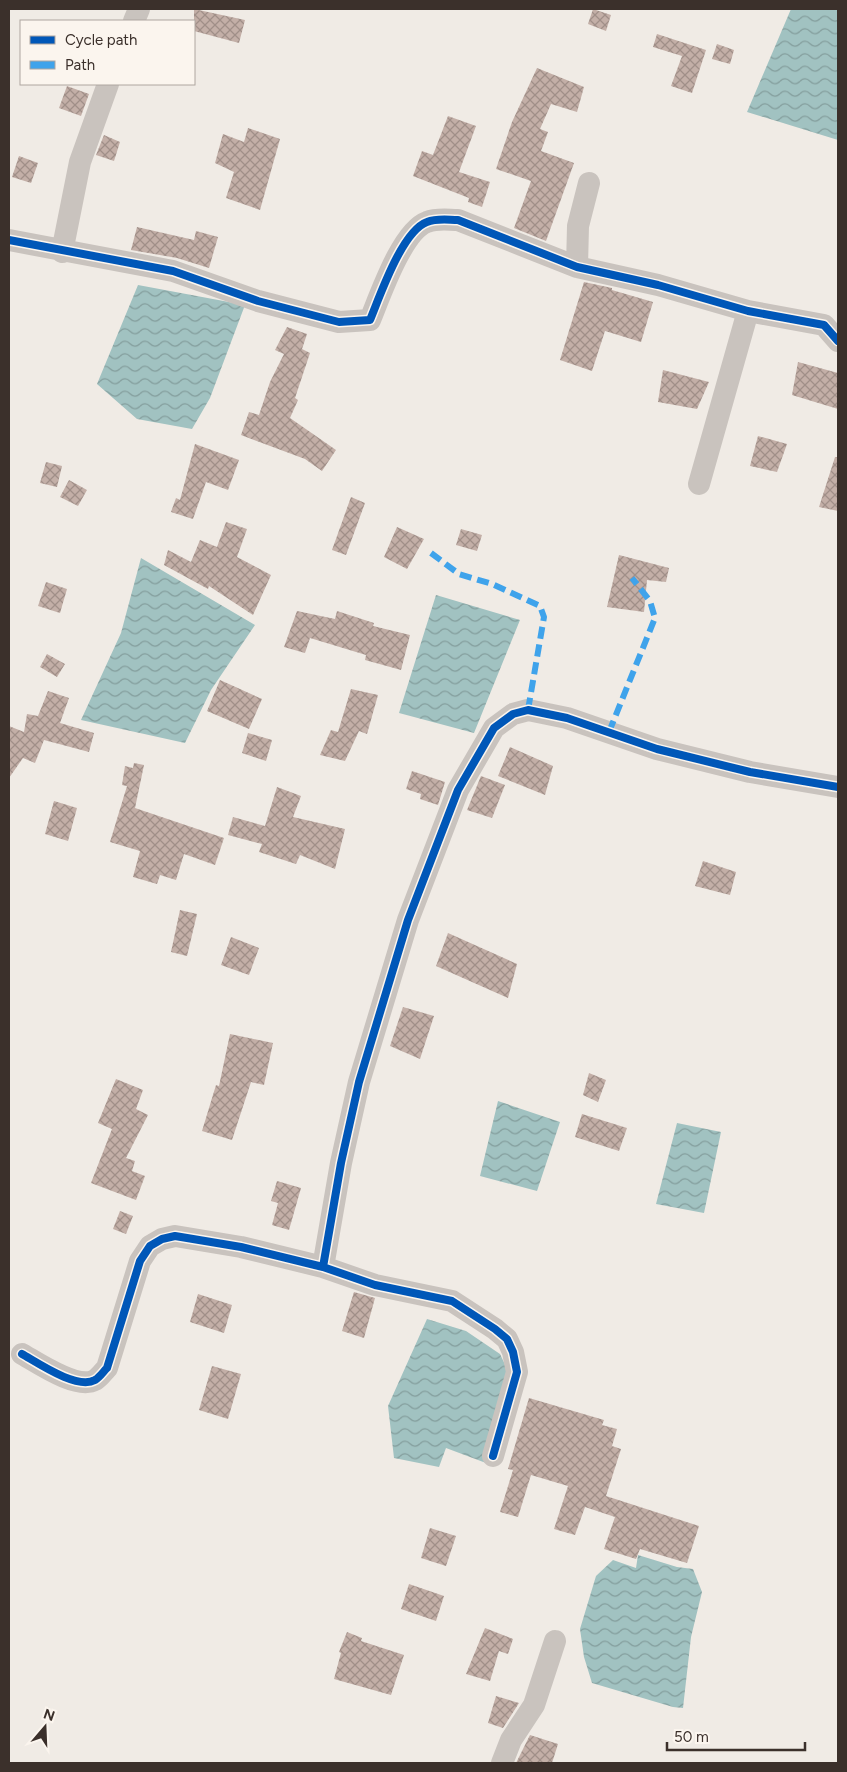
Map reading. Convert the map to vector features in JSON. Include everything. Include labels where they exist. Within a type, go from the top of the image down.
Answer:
[{"type":"street","points":[[62,252],[80,162],[108,85]]},
{"type":"street","points":[[577,267],[578,226],[588,183]]},
{"type":"street","points":[[9,240],[62,252],[173,271],[258,302],[338,322],[370,320],[385,282],[406,243],[418,227],[427,222],[458,220],[577,267],[658,285],[748,311],[824,325],[838,341]]},
{"type":"street","points":[[699,484],[748,311]]},
{"type":"street","points":[[323,1267],[341,1163],[359,1082],[408,920],[458,790],[494,728],[512,714],[528,710],[567,718],[657,749],[741,770],[838,787]]},
{"type":"street","points":[[22,1354],[65,1378],[90,1382],[97,1379],[107,1368],[140,1262],[150,1246],[162,1239],[175,1236],[232,1246],[323,1267],[375,1285],[452,1301],[507,1339],[513,1352],[517,1372],[493,1456]]},
{"type":"street","points":[[502,1763],[511,1740],[534,1705],[556,1641]]},
{"type":"water","points":[[791,9],[838,9],[838,140],[747,112]]},
{"type":"water","points":[[138,285],[245,305],[210,398],[192,429],[137,419],[97,384]]},
{"type":"water","points":[[141,558],[255,625],[211,690],[185,743],[81,720],[121,633]]},
{"type":"water","points":[[436,595],[520,620],[474,733],[399,713]]},
{"type":"water","points":[[498,1101],[560,1122],[537,1191],[480,1176]]},
{"type":"water","points":[[677,1123],[721,1132],[704,1213],[656,1204]]},
{"type":"water","points":[[427,1319],[466,1331],[500,1354],[510,1375],[486,1463],[446,1448],[439,1467],[394,1458],[388,1406]]},
{"type":"water","points":[[638,1555],[677,1567],[693,1569],[702,1592],[691,1637],[683,1708],[673,1707],[592,1683],[584,1657],[580,1629],[596,1576],[613,1560],[636,1568]]},
{"type":"building","points":[[194,9],[245,20],[239,43],[195,31]]},
{"type":"building","points":[[593,9],[611,15],[606,31],[588,24]]},
{"type":"building","points":[[657,34],[706,50],[692,93],[671,86],[682,56],[653,47]]},
{"type":"building","points":[[717,44],[734,50],[730,64],[712,59]]},
{"type":"building","points":[[537,68],[584,87],[577,112],[551,104],[540,129],[548,132],[541,151],[574,163],[546,241],[514,228],[531,181],[496,169],[512,122]]},
{"type":"building","points":[[67,86],[89,94],[81,116],[59,108]]},
{"type":"building","points":[[448,116],[476,126],[459,172],[490,182],[482,207],[468,202],[469,198],[413,176],[422,151],[433,155]]},
{"type":"building","points":[[248,128],[280,139],[260,210],[226,198],[234,172],[215,163],[223,134],[244,142]]},
{"type":"building","points":[[104,135],[120,142],[114,161],[96,155]]},
{"type":"building","points":[[19,156],[38,163],[31,183],[12,177]]},
{"type":"building","points":[[137,227],[194,240],[196,231],[218,237],[209,268],[177,258],[131,250]]},
{"type":"building","points":[[584,282],[612,288],[612,290],[653,302],[641,342],[605,331],[592,371],[560,360]]},
{"type":"building","points":[[287,327],[307,334],[302,349],[310,353],[295,398],[298,400],[290,418],[336,450],[322,471],[305,459],[241,435],[249,412],[259,415],[270,382],[284,354],[275,350]]},
{"type":"building","points":[[798,362],[838,373],[838,409],[792,395]]},
{"type":"building","points":[[663,370],[709,382],[697,409],[658,402]]},
{"type":"building","points":[[758,436],[787,444],[777,472],[750,466]]},
{"type":"building","points":[[195,444],[239,460],[228,490],[206,482],[193,519],[171,512],[176,498],[180,500]]},
{"type":"building","points":[[835,457],[838,457],[838,511],[819,507]]},
{"type":"building","points":[[46,462],[62,466],[57,487],[40,483]]},
{"type":"building","points":[[69,480],[87,490],[78,506],[60,497]]},
{"type":"building","points":[[351,497],[365,503],[346,555],[332,550]]},
{"type":"building","points":[[226,522],[247,529],[237,557],[271,575],[253,615],[209,586],[208,589],[164,565],[168,550],[191,562],[200,540],[217,547]]},
{"type":"building","points":[[397,527],[424,539],[407,569],[384,557]]},
{"type":"building","points":[[461,529],[482,535],[477,551],[456,545]]},
{"type":"building","points":[[619,555],[669,568],[666,582],[647,580],[644,612],[607,607]]},
{"type":"building","points":[[46,582],[67,589],[60,613],[38,606]]},
{"type":"building","points":[[297,611],[335,619],[337,611],[374,623],[373,626],[410,635],[401,670],[365,660],[366,655],[310,638],[305,653],[284,647]]},
{"type":"building","points":[[47,654],[65,664],[57,677],[40,667]]},
{"type":"building","points":[[220,680],[262,699],[249,729],[207,711]]},
{"type":"building","points":[[351,689],[378,695],[367,734],[359,731],[345,761],[320,755],[331,730],[338,732]]},
{"type":"building","points":[[48,691],[69,698],[60,723],[94,733],[89,752],[44,740],[35,763],[23,758],[9,778],[9,726],[24,732],[27,714],[38,716]]},
{"type":"building","points":[[248,733],[272,740],[266,761],[242,753]]},
{"type":"building","points":[[510,747],[553,766],[545,795],[498,776]]},
{"type":"building","points":[[134,763],[144,765],[135,808],[224,838],[215,865],[184,854],[176,880],[160,875],[157,884],[133,877],[140,851],[110,842],[127,786],[122,785],[125,766],[133,768]]},
{"type":"building","points":[[412,771],[445,782],[438,805],[420,799],[421,794],[406,789]]},
{"type":"building","points":[[481,776],[505,785],[492,818],[467,810]]},
{"type":"building","points":[[277,787],[301,796],[293,817],[345,829],[335,869],[300,855],[296,864],[259,852],[262,844],[228,835],[233,817],[265,826]]},
{"type":"building","points":[[54,801],[77,808],[68,841],[45,834]]},
{"type":"building","points":[[703,861],[736,872],[730,895],[695,886]]},
{"type":"building","points":[[180,910],[197,914],[187,956],[171,952]]},
{"type":"building","points":[[448,933],[517,964],[508,998],[436,966]]},
{"type":"building","points":[[231,937],[259,948],[249,975],[221,965]]},
{"type":"building","points":[[403,1007],[434,1016],[420,1059],[390,1046]]},
{"type":"building","points":[[230,1034],[273,1043],[264,1085],[251,1082],[232,1140],[202,1131],[216,1085],[219,1086]]},
{"type":"building","points":[[589,1073],[606,1080],[598,1102],[583,1095]]},
{"type":"building","points":[[116,1079],[143,1090],[136,1109],[148,1115],[126,1158],[135,1161],[132,1171],[145,1176],[136,1200],[91,1183],[112,1129],[98,1123]]},
{"type":"building","points":[[582,1114],[627,1128],[619,1151],[575,1137]]},
{"type":"building","points":[[277,1181],[301,1188],[289,1230],[272,1225],[278,1203],[271,1201]]},
{"type":"building","points":[[120,1211],[133,1216],[126,1234],[113,1229]]},
{"type":"building","points":[[354,1292],[375,1298],[364,1338],[342,1331]]},
{"type":"building","points":[[198,1294],[232,1305],[224,1333],[190,1322]]},
{"type":"building","points":[[212,1366],[241,1374],[228,1419],[199,1410]]},
{"type":"building","points":[[529,1398],[604,1420],[602,1425],[617,1429],[612,1446],[621,1449],[606,1496],[699,1526],[687,1563],[640,1549],[636,1559],[604,1549],[615,1517],[585,1507],[575,1535],[554,1529],[568,1486],[531,1475],[518,1517],[500,1512],[513,1470],[508,1469]]},
{"type":"building","points":[[430,1528],[456,1536],[446,1566],[421,1558]]},
{"type":"building","points":[[409,1584],[444,1596],[436,1621],[401,1609]]},
{"type":"building","points":[[485,1628],[513,1639],[508,1654],[499,1651],[490,1681],[466,1674]]},
{"type":"building","points":[[347,1632],[362,1638],[361,1641],[404,1655],[391,1695],[334,1679],[341,1653],[339,1652]]},
{"type":"building","points":[[496,1696],[519,1703],[503,1728],[488,1723]]},
{"type":"building","points":[[530,1735],[558,1744],[552,1763],[516,1763]]},
{"type":"marked path","points":[[431,553],[459,574],[492,584],[540,606],[544,617],[528,710]]},
{"type":"marked path","points":[[609,732],[655,618],[650,601],[632,578]]},
{"type":"cycle path","points":[[9,240],[173,271],[258,301],[339,322],[370,320],[393,265],[409,238],[418,228],[427,222],[435,220],[458,220],[577,267],[658,285],[748,311],[824,325],[838,341]]},
{"type":"cycle path","points":[[323,1267],[341,1163],[359,1082],[408,920],[458,790],[494,728],[513,714],[528,710],[567,718],[657,749],[750,772],[838,787]]},
{"type":"cycle path","points":[[22,1354],[68,1379],[87,1382],[95,1380],[107,1368],[140,1261],[150,1246],[162,1239],[175,1236],[241,1247],[323,1267],[375,1285],[452,1301],[495,1329],[507,1339],[513,1352],[517,1372],[493,1456]]}]
